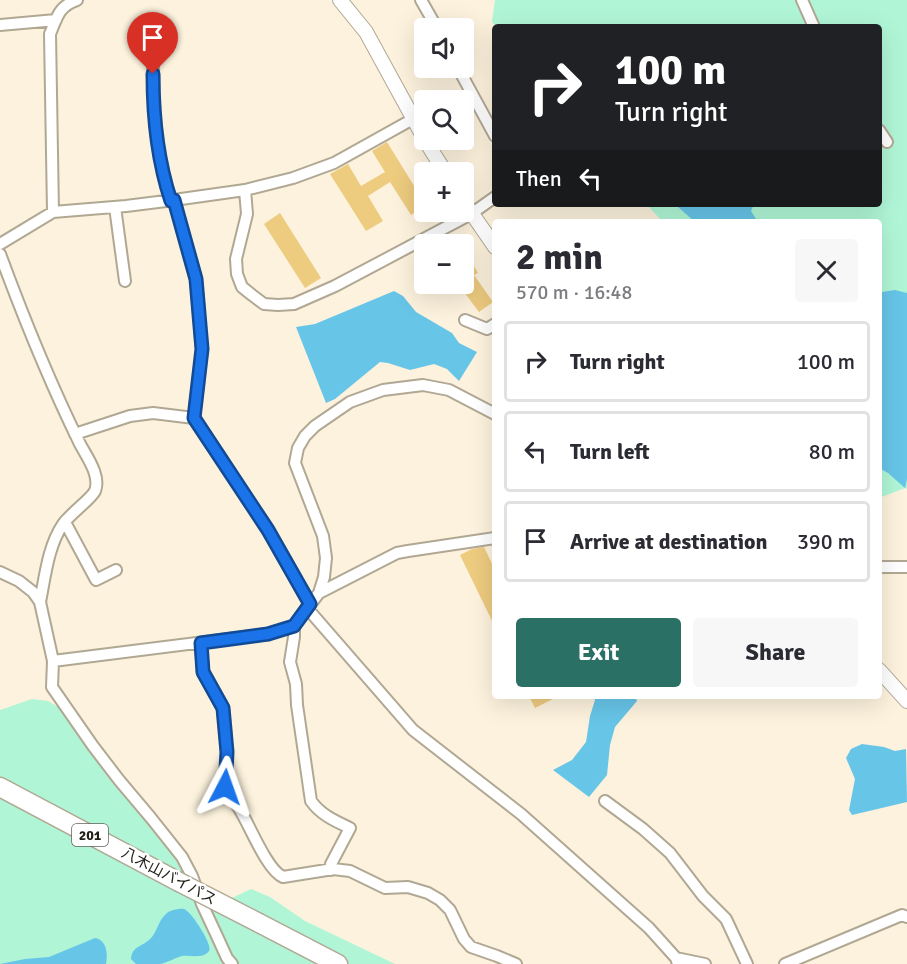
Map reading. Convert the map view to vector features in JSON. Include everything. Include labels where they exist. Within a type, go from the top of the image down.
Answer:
[{"type":"highway","name":"八木山バイパス","points":[[0,787],[338,964]]},
{"type":"street","points":[[53,212],[50,34],[65,4],[77,0]]},
{"type":"street","points":[[0,244],[53,212],[172,201],[245,190],[293,178],[334,163],[413,119],[366,32],[340,0]]},
{"type":"street","points":[[421,0],[431,18]]},
{"type":"street","points":[[802,0],[813,24]]},
{"type":"street","points":[[0,25],[56,20]]},
{"type":"street","points":[[153,58],[153,107],[158,149],[196,279],[202,349],[194,418],[268,530],[308,606],[413,730],[521,814],[650,928],[677,961],[705,964]]},
{"type":"street","points":[[463,78],[492,130]]},
{"type":"street","points":[[882,134],[887,142]]},
{"type":"street","points":[[245,190],[247,214],[236,259],[237,274],[242,287],[264,303],[294,304],[335,286],[443,222]]},
{"type":"street","points":[[474,205],[492,198]]},
{"type":"street","points":[[115,207],[125,281]]},
{"type":"street","points":[[474,218],[492,243]]},
{"type":"street","points":[[0,254],[23,315],[75,434],[95,473],[95,492],[59,531],[50,556],[40,602]]},
{"type":"street","points":[[465,320],[487,329],[492,326]]},
{"type":"street","points":[[319,593],[326,558],[323,536],[295,463],[298,448],[305,436],[315,426],[350,402],[383,390],[423,385],[449,390],[492,412]]},
{"type":"street","points":[[75,434],[130,416],[153,413],[194,418]]},
{"type":"street","points":[[65,522],[96,580],[116,570]]},
{"type":"street","points":[[331,870],[331,864],[350,828],[323,815],[316,810],[311,801],[296,684],[290,662],[294,626],[319,593],[397,553],[492,538]]},
{"type":"street","points":[[882,567],[907,567]]},
{"type":"street","points":[[0,572],[19,581],[33,592],[40,602],[53,661],[52,687],[112,771],[182,857],[227,958],[232,964]]},
{"type":"street","points":[[53,661],[268,634],[294,626]]},
{"type":"street","points":[[201,643],[203,672],[223,708],[227,752],[226,792],[240,809],[278,875],[283,877],[331,870],[350,871],[385,888],[408,887],[428,892],[450,910],[464,939],[471,947],[516,964]]},
{"type":"street","points":[[882,673],[907,701]]},
{"type":"street","points":[[605,801],[643,829],[670,853],[703,896],[726,918],[747,964]]},
{"type":"street","points":[[785,964],[902,915],[907,917]]},
{"type":"green space","points":[[495,0],[907,0],[907,489],[882,497],[882,219],[660,219],[649,207],[882,207],[882,24],[494,24]]},
{"type":"green space","points":[[32,699],[48,701],[58,707],[92,754],[174,857],[183,873],[186,893],[208,909],[251,889],[270,897],[305,921],[395,964],[0,964],[0,710]]},
{"type":"water","points":[[678,207],[753,207],[751,211],[756,219],[692,219]]},
{"type":"water","points":[[895,290],[907,293],[907,479],[905,488],[882,470],[882,292]]},
{"type":"water","points":[[394,291],[403,296],[416,312],[452,333],[459,343],[477,352],[459,381],[447,369],[434,364],[410,370],[380,362],[335,399],[326,403],[296,327],[315,324]]},
{"type":"water","points":[[636,699],[637,701],[615,727],[610,745],[607,775],[589,797],[553,770],[572,760],[586,742],[595,700]]},
{"type":"water","points":[[862,744],[895,751],[906,749],[907,802],[852,815],[849,810],[855,779],[846,758],[851,749]]},
{"type":"water","points":[[185,909],[194,918],[205,937],[209,951],[204,955],[182,956],[160,964],[136,964],[131,959],[133,952],[147,942],[166,914]]},
{"type":"water","points":[[95,938],[104,944],[107,952],[106,964],[0,964],[49,957]]},
{"type":"building","points":[[387,142],[414,186],[414,213],[411,215],[390,182],[368,196],[383,221],[366,231],[330,174],[348,164],[361,186],[385,172],[372,151]]},
{"type":"building","points":[[280,213],[321,278],[305,288],[264,224]]},
{"type":"building","points":[[474,275],[492,301],[479,312],[466,294],[474,294]]},
{"type":"building","points":[[484,547],[492,564],[492,621],[460,555],[472,549]]},
{"type":"building","points":[[530,699],[553,699],[535,708]]},
{"type":"route","points":[[153,74],[153,107],[158,149],[168,192],[171,201],[174,200],[196,279],[202,349],[194,418],[268,530],[310,604],[294,626],[268,634],[201,643],[203,672],[223,708],[227,752],[225,787]]}]
